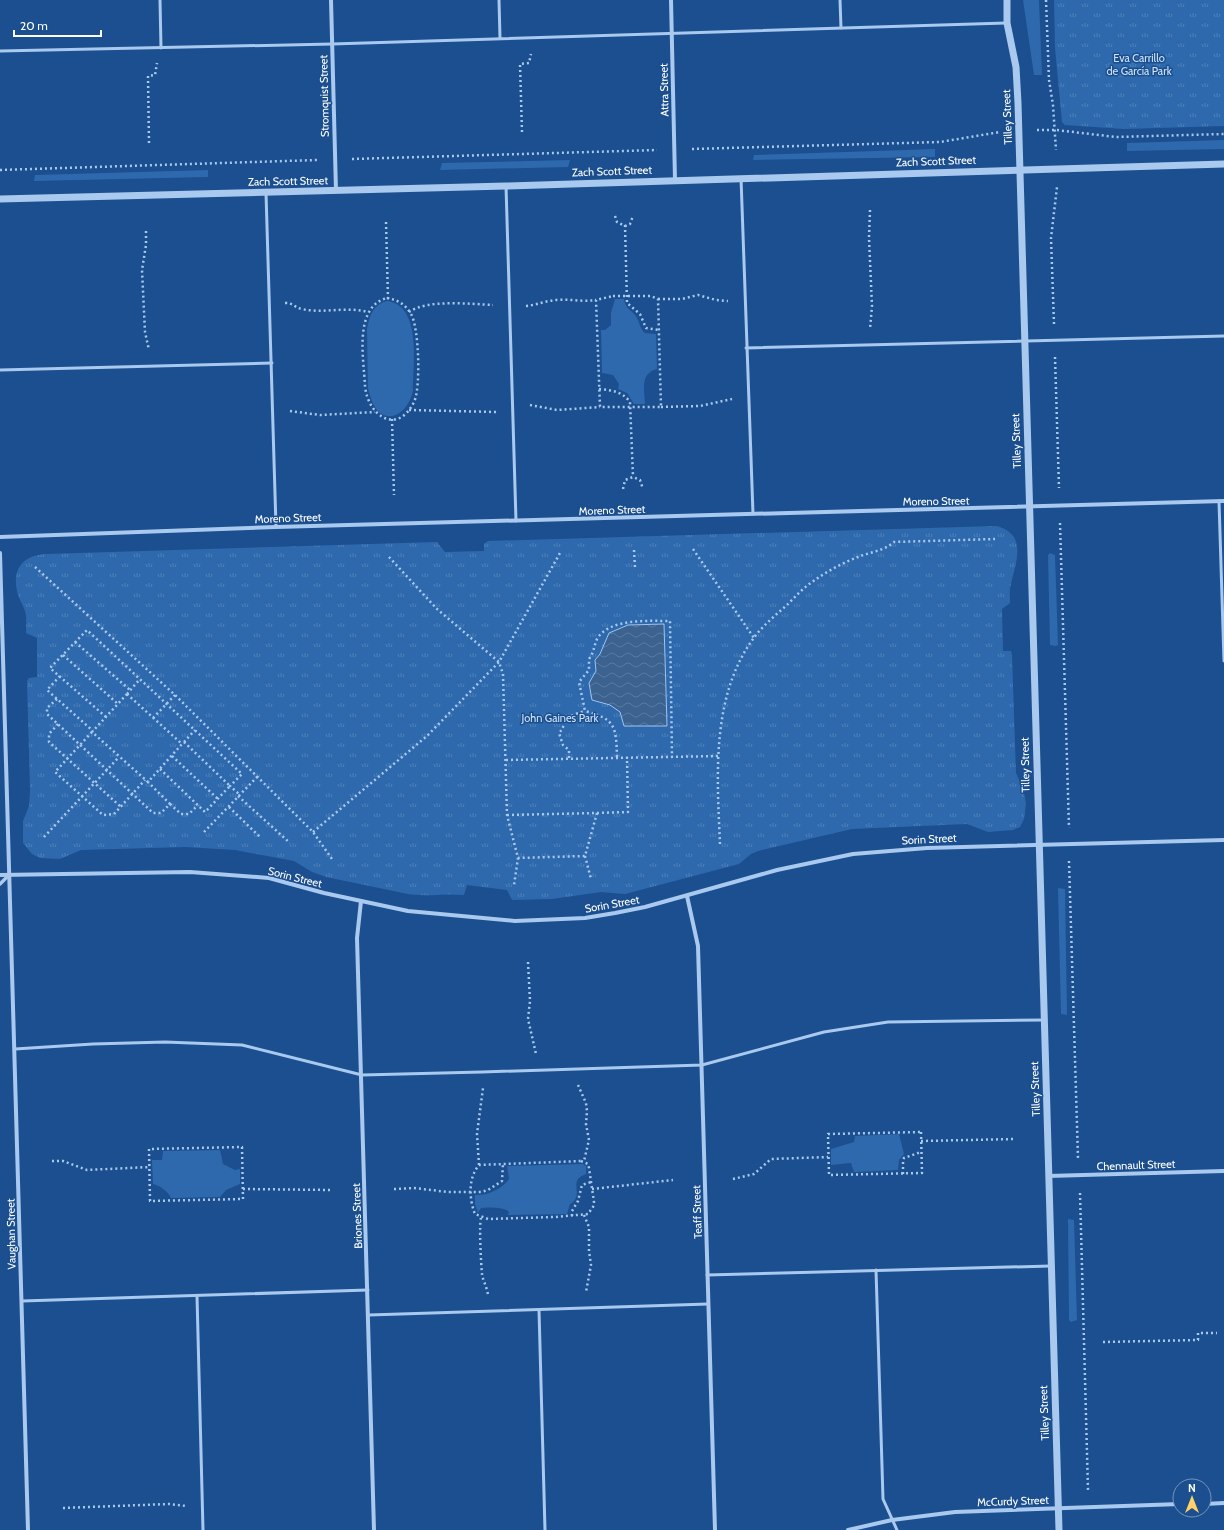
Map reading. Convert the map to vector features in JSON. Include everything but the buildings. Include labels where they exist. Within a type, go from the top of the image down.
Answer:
[{"type":"street","name":"Stromquist Street","points":[[331,0],[336,191]]},
{"type":"street","name":"Attra Street","points":[[671,0],[675,180]]},
{"type":"street","name":"Tilley Street","points":[[1007,0],[1007,23],[1016,67],[1020,170],[1050,1266],[1059,1530]]},
{"type":"street","name":"Zach Scott Street","points":[[0,199],[336,191],[1224,164]]},
{"type":"street","name":"Moreno Street","points":[[0,537],[276,527],[516,522],[1224,501]]},
{"type":"street","name":"Vaughan Street","points":[[0,553],[28,1530]]},
{"type":"street","name":"Sorin Street","points":[[0,876],[190,872],[269,878],[408,911],[515,921],[585,918],[646,907],[777,870],[853,854],[927,848],[1224,840]]},
{"type":"street","points":[[0,884],[9,875]]},
{"type":"street","name":"Teaff Street","points":[[686,896],[698,946],[715,1530]]},
{"type":"street","name":"Briones Street","points":[[361,901],[357,938],[374,1530]]},
{"type":"street","name":"Chennault Street","points":[[1048,1176],[1224,1171]]},
{"type":"street","points":[[1212,1504],[1224,1503]]},
{"type":"street","name":"McCurdy Street","points":[[848,1530],[892,1520],[955,1512],[1172,1504]]},
{"type":"lane","points":[[159,48],[160,0]]},
{"type":"lane","points":[[499,0],[500,38]]},
{"type":"lane","points":[[840,0],[841,28]]},
{"type":"lane","points":[[0,51],[332,44],[1007,23]]},
{"type":"lane","points":[[741,178],[744,301],[753,514]]},
{"type":"lane","points":[[506,186],[516,522]]},
{"type":"lane","points":[[266,192],[276,527]]},
{"type":"lane","points":[[746,348],[1224,336]]},
{"type":"lane","points":[[0,370],[272,363]]},
{"type":"lane","points":[[1219,501],[1224,661]]},
{"type":"lane","points":[[15,1049],[93,1044],[165,1042],[242,1045],[362,1075],[482,1072],[702,1065],[824,1032],[888,1022],[1044,1020]]},
{"type":"lane","points":[[708,1275],[1050,1266]]},
{"type":"lane","points":[[876,1270],[883,1499],[897,1530]]},
{"type":"lane","points":[[22,1301],[368,1290]]},
{"type":"lane","points":[[197,1296],[203,1530]]},
{"type":"lane","points":[[369,1315],[708,1304]]},
{"type":"lane","points":[[539,1310],[545,1530]]},
{"type":"path","points":[[1046,0],[1049,80],[1056,130],[1056,155]]},
{"type":"path","points":[[522,132],[520,64],[527,64],[531,62],[531,37]]},
{"type":"path","points":[[149,143],[148,76],[156,75],[157,73],[159,48]]},
{"type":"path","points":[[1035,131],[1056,130],[1116,137],[1224,134]]},
{"type":"path","name":"Zach Scott Street","points":[[0,170],[940,142],[1002,132]]},
{"type":"path","points":[[866,346],[870,332],[872,306],[869,238],[870,210]]},
{"type":"path","points":[[615,216],[619,224],[625,225],[630,224],[633,216]]},
{"type":"path","points":[[386,222],[388,298]]},
{"type":"path","points":[[625,225],[627,296],[629,305],[640,314],[644,326],[650,330],[659,330]]},
{"type":"path","points":[[146,231],[142,270],[144,320],[151,366]]},
{"type":"path","points":[[409,312],[416,307],[433,305],[467,304],[516,307],[534,305],[549,300],[578,302],[613,296],[651,296],[658,299],[682,298],[698,295],[716,300],[744,301]]},
{"type":"path","points":[[388,298],[401,302],[409,312],[416,330],[417,382],[415,400],[405,414],[392,419],[379,416],[368,401],[365,386],[363,327],[368,312],[380,300],[388,298]]},
{"type":"path","points":[[658,299],[661,407]]},
{"type":"path","points":[[596,300],[600,407]]},
{"type":"path","points":[[270,304],[291,303],[303,310],[351,309],[368,312]]},
{"type":"path","points":[[599,389],[611,390],[623,395],[630,402],[632,477]]},
{"type":"path","points":[[512,406],[532,405],[557,410],[600,407],[630,408],[700,406],[728,399],[748,398]]},
{"type":"path","points":[[273,410],[301,411],[320,415],[375,412]]},
{"type":"path","points":[[408,410],[512,412]]},
{"type":"path","points":[[392,419],[394,495]]},
{"type":"path","points":[[623,489],[625,480],[632,477],[640,480],[643,489]]},
{"type":"path","points":[[1060,535],[1068,818]]},
{"type":"path","points":[[720,844],[718,742],[727,698],[736,670],[754,638],[777,613],[812,582],[834,568],[857,557],[889,547],[894,542],[995,539]]},
{"type":"path","points":[[693,549],[754,638]]},
{"type":"path","points":[[634,550],[635,568]]},
{"type":"path","points":[[313,832],[427,736],[499,662],[560,553]]},
{"type":"path","points":[[389,557],[437,609],[499,662],[503,674],[507,815],[518,858],[514,885]]},
{"type":"path","points":[[35,567],[175,695],[258,776],[313,832],[332,859]]},
{"type":"path","points":[[585,711],[579,682],[589,670],[588,658],[594,652],[597,639],[605,630],[628,622],[670,621],[672,756]]},
{"type":"path","points":[[106,717],[50,668],[87,630],[242,774],[205,812],[160,769]]},
{"type":"path","points":[[76,642],[130,690]]},
{"type":"path","points":[[63,655],[118,704]]},
{"type":"path","points":[[60,676],[47,690],[181,814],[189,814],[198,805]]},
{"type":"path","points":[[140,679],[55,772],[103,815],[114,814],[146,781],[160,769],[195,730]]},
{"type":"path","points":[[127,694],[183,743],[290,843]]},
{"type":"path","points":[[153,718],[175,695]]},
{"type":"path","points":[[57,699],[47,708],[47,714],[153,813],[160,813],[170,804]]},
{"type":"path","points":[[569,758],[569,750],[563,745],[559,733],[564,728],[566,721],[574,715],[585,711],[602,716],[612,723],[616,740],[617,758]]},
{"type":"path","points":[[58,724],[49,734],[49,742],[121,807]]},
{"type":"path","points":[[172,756],[218,798]]},
{"type":"path","points":[[506,760],[718,756]]},
{"type":"path","points":[[44,837],[120,757]]},
{"type":"path","points":[[507,815],[628,812],[627,758]]},
{"type":"path","points":[[204,832],[258,776]]},
{"type":"path","points":[[229,807],[261,838]]},
{"type":"path","points":[[591,879],[585,856],[597,812]]},
{"type":"path","points":[[518,858],[585,856]]},
{"type":"path","points":[[1070,870],[1078,1148]]},
{"type":"path","points":[[528,962],[530,1001],[528,1019],[537,1061],[537,1070]]},
{"type":"path","points":[[482,1072],[483,1095],[478,1118],[477,1134],[479,1165],[472,1176],[471,1192],[473,1209],[476,1214],[481,1218],[488,1219],[584,1216],[588,1214],[593,1207],[589,1168],[584,1161],[588,1140],[586,1124],[587,1111],[586,1103],[578,1087],[577,1069]]},
{"type":"path","points":[[921,1132],[921,1141],[922,1173],[829,1175],[828,1134],[921,1132]]},
{"type":"path","points":[[921,1141],[1014,1139]]},
{"type":"path","points":[[242,1147],[243,1199],[150,1202],[150,1167],[149,1149],[242,1147]]},
{"type":"path","points":[[903,1174],[904,1158],[921,1152]]},
{"type":"path","points":[[733,1179],[754,1174],[771,1158],[828,1157]]},
{"type":"path","points":[[52,1161],[63,1161],[87,1170],[150,1167]]},
{"type":"path","points":[[479,1165],[584,1161]]},
{"type":"path","points":[[394,1189],[471,1192],[488,1190],[502,1181],[503,1163]]},
{"type":"path","points":[[592,1189],[673,1180]]},
{"type":"path","points":[[572,1216],[572,1211],[578,1200],[582,1185],[591,1182]]},
{"type":"path","points":[[243,1189],[333,1190]]},
{"type":"path","points":[[1080,1202],[1088,1481]]},
{"type":"path","points":[[584,1216],[588,1221],[592,1265],[586,1286],[586,1308]]},
{"type":"path","points":[[481,1218],[479,1223],[482,1250],[482,1275],[487,1289],[488,1311]]},
{"type":"path","points":[[1103,1342],[1198,1340],[1198,1333],[1217,1333]]},
{"type":"path","points":[[62,1508],[169,1504],[203,1508]]},
{"type":"green space","points":[[1023,0],[1039,0],[1042,75],[1034,75]]},
{"type":"green space","name":"Eva Carrillo de García Park","points":[[1054,0],[1224,0],[1224,126],[1124,129],[1065,125],[1062,122],[1055,48]]},
{"type":"green space","points":[[1224,140],[1224,149],[1127,151],[1127,143]]},
{"type":"green space","points":[[935,149],[935,157],[753,160],[754,155]]},
{"type":"green space","points":[[570,160],[568,167],[440,170],[442,163]]},
{"type":"green space","points":[[208,170],[208,177],[34,181],[35,175]]},
{"type":"green space","points":[[615,299],[624,299],[627,306],[637,317],[645,333],[656,334],[657,369],[651,371],[645,379],[645,404],[634,404],[627,393],[618,389],[619,384],[613,375],[602,373],[601,330],[605,330],[611,325],[611,313]]},
{"type":"green space","points":[[387,301],[398,305],[406,313],[411,324],[414,352],[412,395],[402,411],[392,416],[386,416],[375,408],[368,388],[368,325],[372,312],[375,308]]},
{"type":"green space","name":"John Gaines Park","points":[[996,526],[1013,535],[1017,549],[1017,558],[1010,589],[1010,603],[1002,609],[1003,651],[1011,651],[1012,655],[1016,773],[1023,789],[1026,803],[1024,819],[1020,827],[1013,830],[988,832],[967,824],[852,829],[758,851],[751,854],[739,864],[625,894],[601,892],[552,899],[512,900],[507,890],[467,885],[464,895],[408,894],[326,877],[312,872],[294,861],[235,850],[185,847],[81,850],[60,859],[40,858],[32,854],[23,843],[23,821],[29,806],[30,791],[27,681],[29,678],[37,677],[37,638],[26,633],[26,614],[18,594],[16,576],[21,564],[31,557],[46,554],[437,542],[445,552],[484,551],[484,544],[488,541]]},
{"type":"green space","points":[[1050,553],[1055,555],[1058,645],[1056,646],[1050,645],[1048,555]]},
{"type":"green space","points":[[1058,888],[1065,889],[1067,1015],[1061,1014]]},
{"type":"green space","points":[[899,1134],[904,1154],[899,1160],[898,1170],[854,1172],[851,1163],[831,1165],[831,1149],[854,1142],[855,1136]]},
{"type":"green space","points":[[220,1150],[223,1164],[235,1170],[240,1169],[240,1184],[226,1190],[220,1197],[171,1198],[164,1189],[153,1184],[152,1160],[162,1160],[163,1151]]},
{"type":"green space","points":[[583,1164],[586,1166],[586,1174],[577,1180],[576,1196],[570,1204],[567,1214],[508,1215],[509,1212],[507,1210],[500,1208],[481,1208],[478,1213],[475,1204],[475,1195],[489,1193],[506,1183],[509,1179],[507,1166]]},
{"type":"green space","points":[[1068,1219],[1074,1220],[1077,1320],[1071,1322],[1069,1320]]},
{"type":"water","points":[[664,624],[667,726],[624,726],[620,712],[610,705],[592,700],[589,683],[596,671],[595,660],[600,654],[609,633],[628,625]]}]
